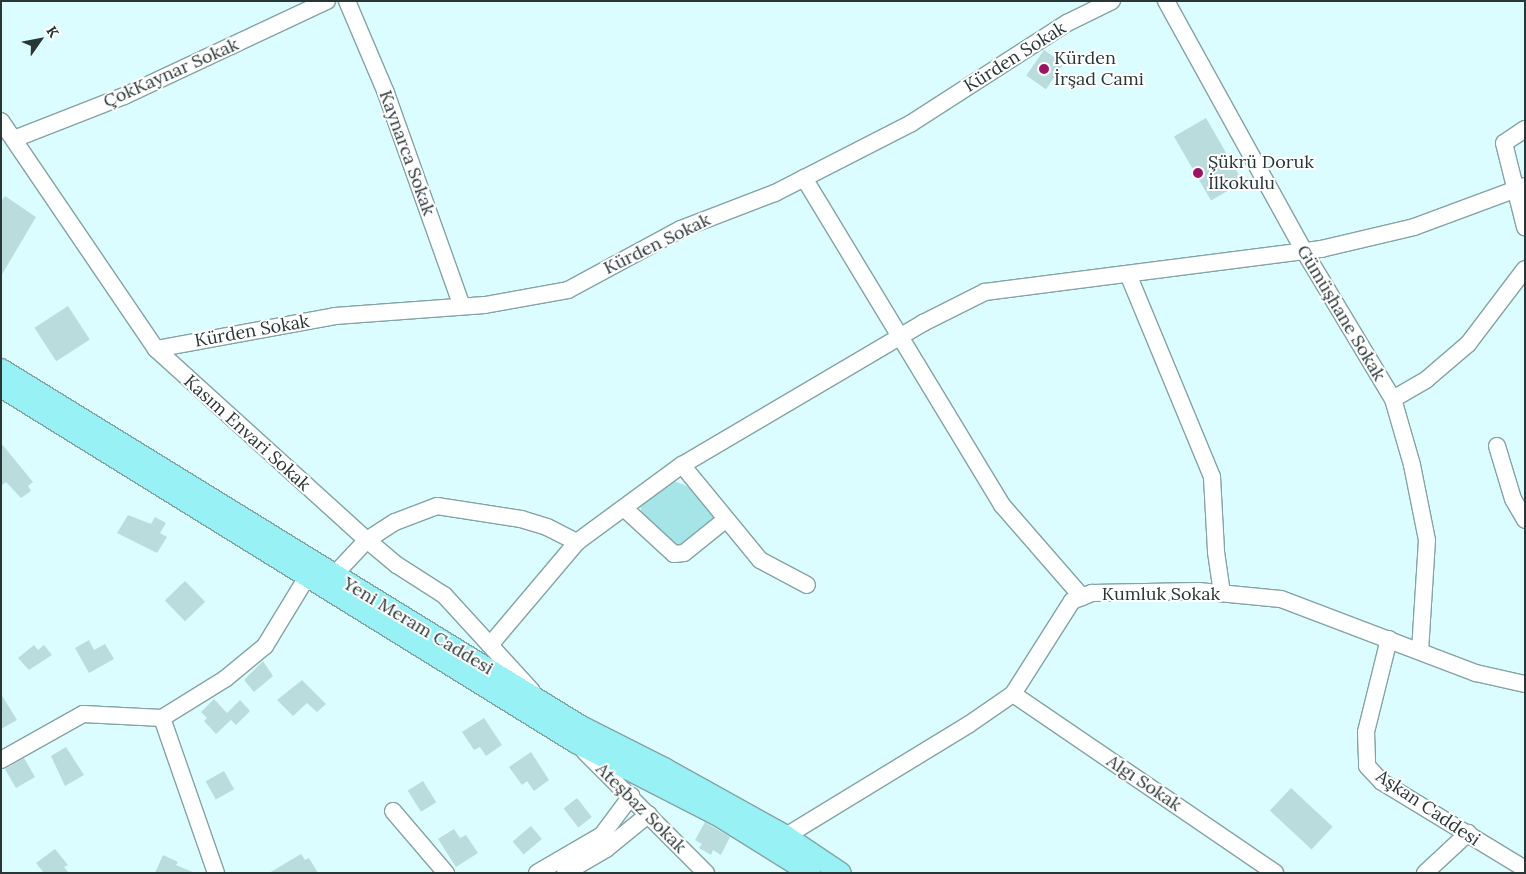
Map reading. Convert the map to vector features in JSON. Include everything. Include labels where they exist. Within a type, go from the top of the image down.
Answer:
[{"type":"main road","name":"Yeni Meram Caddesi","points":[[1,369],[542,702],[786,836],[841,873]]},
{"type":"main road","name":"Yeni Meram Caddesi","points":[[1,387],[576,743],[656,781],[717,815],[810,873]]},
{"type":"street","name":"ÇokKaynar Sokak","points":[[14,139],[124,96],[327,1]]},
{"type":"street","name":"Kaynarca Sokak","points":[[347,1],[386,93],[462,306]]},
{"type":"street","name":"Kürden Sokak","points":[[156,349],[335,316],[462,306],[568,290],[681,229],[776,193],[910,124],[1067,23],[1112,1]]},
{"type":"street","name":"Gümüşhane Sokak","points":[[1166,1],[1304,252],[1393,399],[1412,465],[1427,540],[1420,651]]},
{"type":"street","name":"Kasım Envari Sokak","points":[[1,121],[156,349],[366,540],[397,565],[444,595],[542,702]]},
{"type":"street","points":[[1525,129],[1504,142],[1520,187],[1525,227]]},
{"type":"street","points":[[804,178],[1002,505],[1082,597]]},
{"type":"street","points":[[490,645],[577,542],[682,465],[901,337],[985,292],[1304,252],[1414,227],[1520,187]]},
{"type":"street","points":[[1393,399],[1427,379],[1468,344],[1525,268]]},
{"type":"street","points":[[1128,274],[1212,477],[1216,552],[1222,594]]},
{"type":"street","points":[[1496,446],[1522,510]]},
{"type":"street","points":[[682,465],[724,521],[760,560],[807,585]]},
{"type":"street","points":[[334,575],[366,540],[395,522],[437,506],[521,519],[547,526],[577,542]]},
{"type":"street","points":[[624,508],[674,554],[684,553],[724,521]]},
{"type":"street","points":[[1,760],[83,714],[162,718],[225,679],[265,646],[307,577]]},
{"type":"street","name":"Kumluk Sokak","points":[[786,836],[968,725],[1014,694],[1072,601],[1101,593],[1222,594],[1281,600],[1476,673],[1525,684]]},
{"type":"street","name":"Aşkan Caddesi","points":[[1389,639],[1366,732],[1367,766],[1382,782],[1525,869]]},
{"type":"street","name":"Algı Sokak","points":[[1014,694],[1275,873]]},
{"type":"street","points":[[162,718],[216,873]]},
{"type":"street","name":"Ateşbaz Sokak","points":[[576,743],[706,873]]},
{"type":"street","points":[[537,873],[602,835],[634,799],[656,781]]},
{"type":"street","points":[[393,811],[446,873]]},
{"type":"street","points":[[565,873],[606,849],[649,814]]},
{"type":"street","points":[[1425,873],[1468,833]]},
{"type":"shaded area","points":[[674,481],[687,486],[714,515],[711,526],[683,547],[673,547],[642,516],[640,504]]},
{"type":"building","name":"Kürden İrşad Cami","points":[[1044,50],[1064,64],[1046,89],[1026,75]]},
{"type":"building","points":[[1206,118],[1243,182],[1211,201],[1174,136]]},
{"type":"building","points":[[5,196],[36,217],[1,276],[1,202]]},
{"type":"building","points":[[68,306],[90,340],[56,361],[34,328]]},
{"type":"building","points":[[1,443],[33,482],[28,486],[31,491],[21,498],[6,482],[1,486]]},
{"type":"building","points":[[128,515],[151,524],[155,517],[166,523],[160,533],[167,537],[157,553],[117,533]]},
{"type":"building","points":[[185,581],[205,602],[185,621],[165,600]]},
{"type":"building","points":[[89,640],[94,650],[105,644],[114,659],[89,673],[75,648]]},
{"type":"building","points":[[34,645],[38,650],[44,645],[52,655],[29,670],[18,658]]},
{"type":"building","points":[[263,661],[273,676],[254,692],[244,680]]},
{"type":"building","points":[[302,680],[326,704],[317,712],[307,703],[293,716],[277,700]]},
{"type":"building","points":[[1,694],[17,720],[1,729]]},
{"type":"building","points":[[214,699],[227,713],[240,700],[250,711],[236,725],[231,720],[216,734],[204,721],[207,718],[201,712]]},
{"type":"building","points":[[484,718],[502,745],[486,756],[480,747],[474,750],[462,732]]},
{"type":"building","points":[[66,747],[84,775],[65,786],[51,756]]},
{"type":"building","points":[[531,752],[549,780],[534,791],[527,781],[522,785],[509,767]]},
{"type":"building","points":[[24,758],[35,777],[16,788],[5,769]]},
{"type":"building","points":[[224,771],[234,789],[216,800],[206,781]]},
{"type":"building","points":[[423,781],[436,802],[421,812],[408,791]]},
{"type":"building","points":[[1291,788],[1333,827],[1312,850],[1270,811]]},
{"type":"building","points":[[577,798],[592,817],[578,827],[564,808]]},
{"type":"building","points":[[705,822],[730,837],[721,855],[713,850],[711,855],[699,848],[702,844],[695,840]]},
{"type":"building","points":[[531,826],[542,839],[524,854],[513,841]]},
{"type":"building","points":[[454,829],[460,838],[466,835],[478,853],[456,867],[438,839]]},
{"type":"building","points":[[55,849],[68,865],[64,867],[69,873],[44,873],[36,863]]},
{"type":"building","points":[[301,854],[305,860],[309,858],[318,873],[269,873]]},
{"type":"building","points":[[163,855],[178,862],[176,865],[195,873],[155,873]]},
{"type":"place","name":"Kürden İrşad Cami","points":[[1044,69]]},
{"type":"place","name":"Şükrü Doruk İlkokulu","points":[[1198,173]]}]
